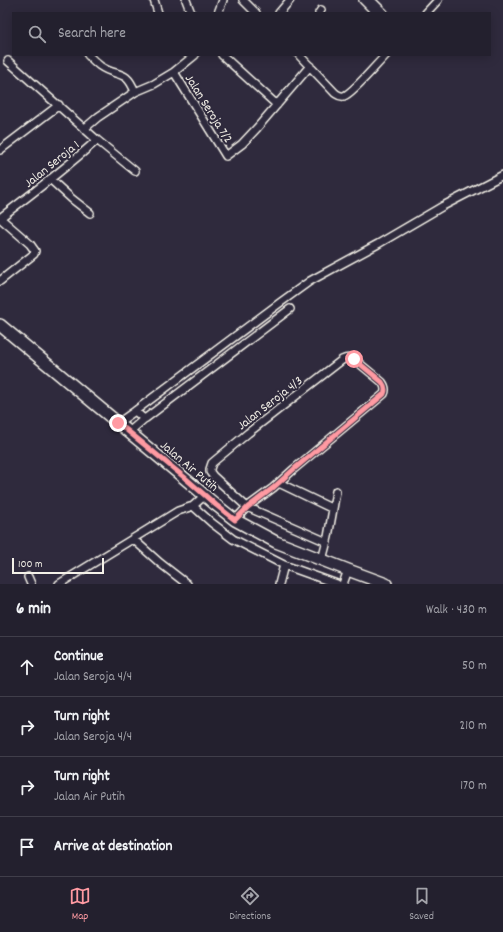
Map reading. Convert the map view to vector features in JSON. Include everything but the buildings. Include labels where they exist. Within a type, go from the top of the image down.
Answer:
[{"type":"main road","name":"Jalan Air Putih","points":[[0,325],[184,477],[204,496],[235,520],[276,542],[386,584]]},
{"type":"street","points":[[154,0],[158,12]]},
{"type":"street","points":[[186,0],[191,12]]},
{"type":"street","points":[[218,12],[223,0]]},
{"type":"street","points":[[243,0],[255,12]]},
{"type":"street","points":[[280,12],[290,0]]},
{"type":"street","points":[[363,0],[375,12]]},
{"type":"street","points":[[371,0],[383,12]]},
{"type":"street","points":[[428,12],[438,0]]},
{"type":"street","points":[[89,56],[100,66],[127,78],[135,92]]},
{"type":"street","points":[[84,129],[98,117],[135,92],[154,84],[174,72],[194,56]]},
{"type":"street","points":[[223,56],[276,105],[310,66]]},
{"type":"street","points":[[300,56],[335,93],[340,96],[344,96],[353,90],[385,56]]},
{"type":"street","points":[[8,62],[135,172]]},
{"type":"street","name":"Jalan Seroja 7/2","points":[[174,72],[226,156],[248,138],[276,105]]},
{"type":"street","points":[[0,150],[58,106]]},
{"type":"street","name":"Jalan Seroja 1","points":[[0,218],[85,152],[97,140]]},
{"type":"street","points":[[118,423],[310,281],[443,206],[503,175]]},
{"type":"street","points":[[50,179],[90,213]]},
{"type":"street","points":[[0,218],[30,244],[35,251],[34,254],[0,281]]},
{"type":"street","points":[[128,432],[290,309]]},
{"type":"street","name":"Jalan Seroja 4/3","points":[[248,507],[210,472],[212,463],[342,360],[350,358],[354,359],[382,382],[385,389],[384,394],[279,483]]},
{"type":"street","points":[[135,411],[144,419]]},
{"type":"street","points":[[235,520],[248,507],[279,483],[333,509]]},
{"type":"street","points":[[322,560],[327,542],[336,491]]},
{"type":"street","points":[[59,584],[178,511],[193,506],[204,496]]},
{"type":"street","points":[[193,506],[233,539],[284,565],[338,584]]},
{"type":"street","points":[[248,507],[327,542]]},
{"type":"street","points":[[133,539],[184,582]]},
{"type":"street","points":[[279,584],[284,565]]},
{"type":"street","points":[[343,584],[348,570]]},
{"type":"street","points":[[174,584],[184,582]]},
{"type":"route","points":[[118,423],[184,477],[204,496],[235,520],[256,500],[384,394],[385,389],[382,382],[354,359]]}]
